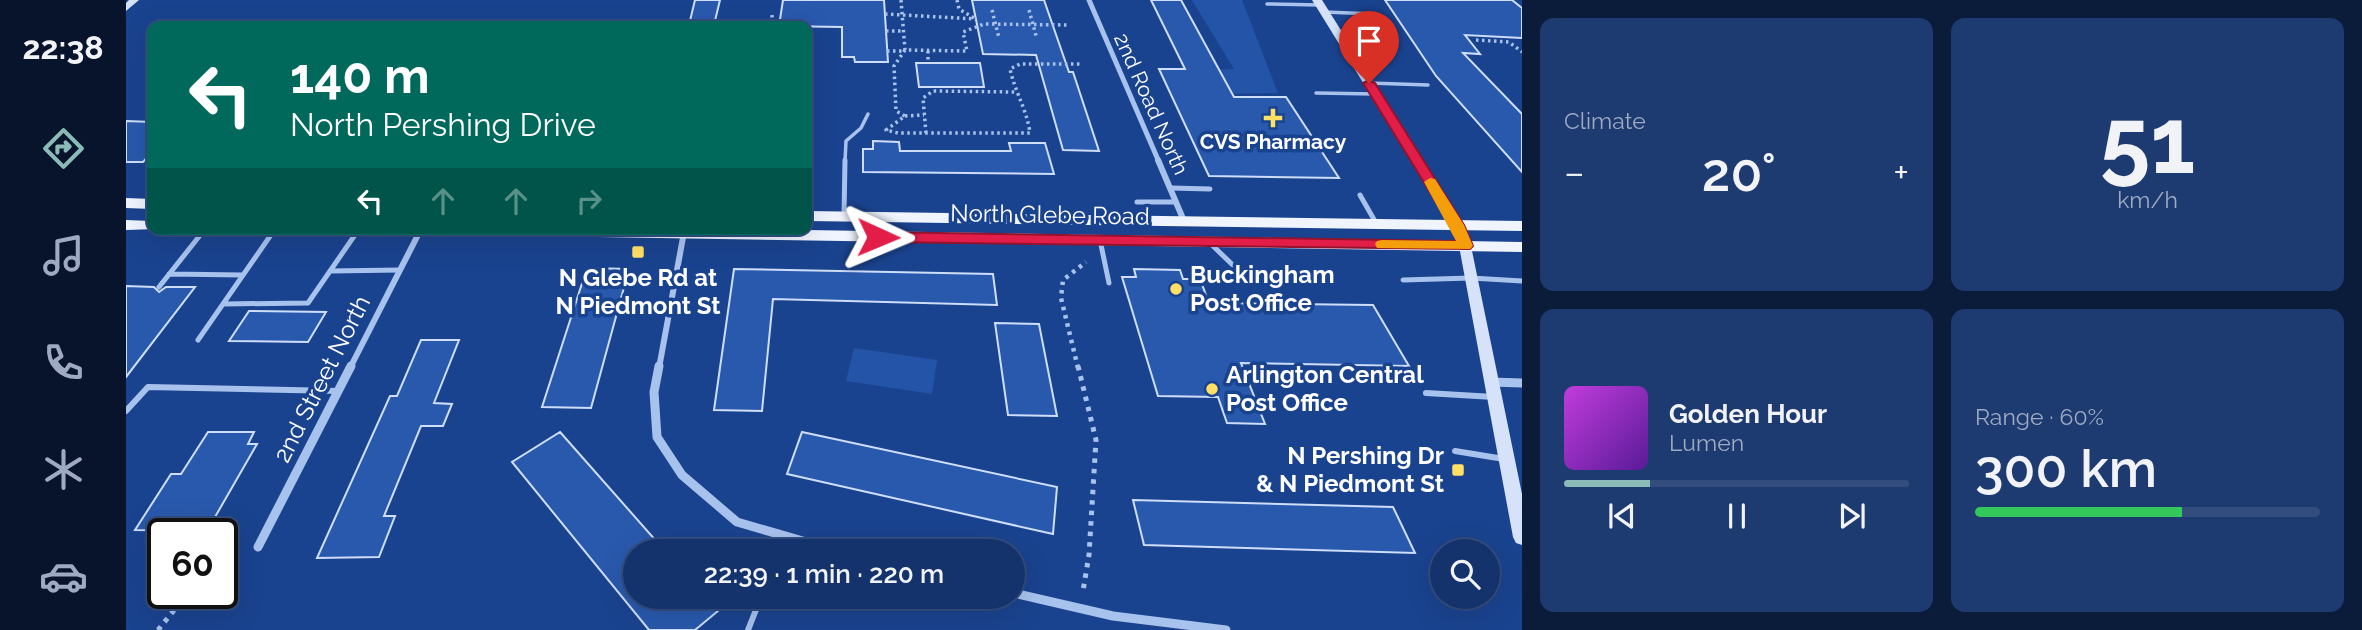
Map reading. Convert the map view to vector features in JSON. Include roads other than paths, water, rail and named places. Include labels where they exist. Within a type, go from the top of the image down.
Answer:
[{"type":"main road","points":[[126,203],[147,204]]},
{"type":"main road","name":"North Glebe Road","points":[[812,216],[1522,226]]},
{"type":"main road","points":[[126,225],[147,226]]},
{"type":"main road","name":"North Glebe Road","points":[[812,234],[1522,247]]},
{"type":"street","points":[[126,8],[134,0]]},
{"type":"street","name":"2nd Road North","points":[[1089,0],[1184,221]]},
{"type":"street","points":[[1320,5],[1457,225],[1465,246],[1522,537]]},
{"type":"street","name":"2nd Street North","points":[[258,547],[418,235]]},
{"type":"street","points":[[683,235],[654,393],[657,437],[682,475],[737,522],[788,539]]},
{"type":"street","points":[[1492,390],[1522,383]]},
{"type":"street","points":[[1025,596],[1113,616],[1226,630]]},
{"type":"lane","points":[[1267,4],[1320,5],[1375,14]]},
{"type":"lane","points":[[1316,93],[1429,85]]},
{"type":"lane","points":[[844,216],[846,141],[860,128],[868,114]]},
{"type":"lane","points":[[1171,188],[1209,189]]},
{"type":"lane","points":[[1360,195],[1377,225]]},
{"type":"lane","points":[[1137,202],[1176,202]]},
{"type":"lane","points":[[159,287],[200,235]]},
{"type":"lane","points":[[198,340],[271,235]]},
{"type":"lane","points":[[224,304],[307,303],[355,235]]},
{"type":"lane","points":[[1100,240],[1110,283]]},
{"type":"lane","points":[[1209,242],[1240,272]]},
{"type":"lane","points":[[330,271],[400,270]]},
{"type":"lane","points":[[169,274],[242,275]]},
{"type":"lane","points":[[1403,281],[1471,278],[1522,281]]},
{"type":"lane","points":[[126,411],[148,387],[338,391]]},
{"type":"lane","points":[[1426,393],[1492,390]]},
{"type":"lane","points":[[1455,450],[1506,459]]},
{"type":"lane","points":[[748,630],[756,609]]},
{"type":"place","name":"CVS Pharmacy","points":[[1273,118]]},
{"type":"place","name":"N Glebe Rd at N Piedmont St","points":[[638,252]]},
{"type":"place","name":"Buckingham Post Office","points":[[1176,289]]},
{"type":"place","name":"Arlington Central Post Office","points":[[1212,389]]},
{"type":"place","name":"N Pershing Dr & N Piedmont St","points":[[1458,470]]}]
